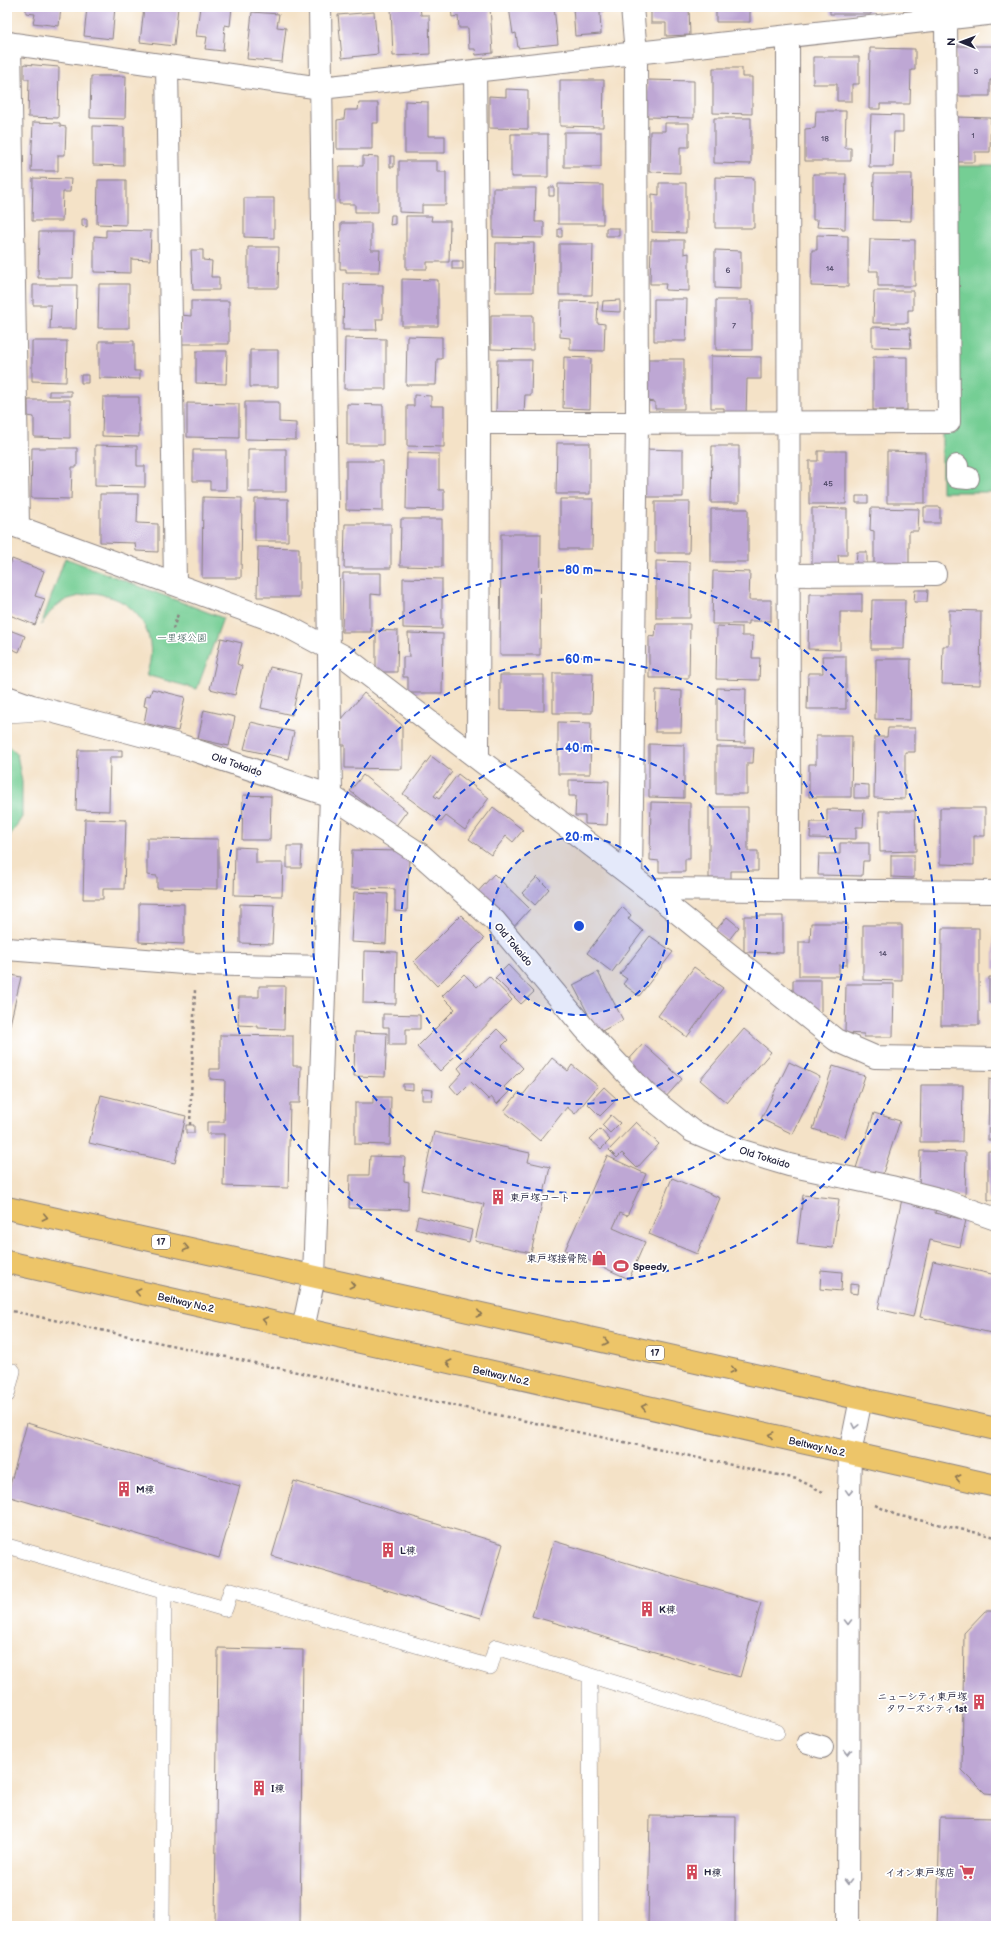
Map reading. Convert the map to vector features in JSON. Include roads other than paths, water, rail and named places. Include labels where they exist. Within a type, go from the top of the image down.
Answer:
[{"type":"main road","name":"17","points":[[7,1208],[996,1429]]},
{"type":"main road","name":"Beltway No.2","points":[[7,1262],[996,1486]]},
{"type":"street","points":[[303,1329],[314,1277],[331,796],[320,7]]},
{"type":"street","points":[[632,7],[636,53],[636,422],[639,882]]},
{"type":"street","points":[[996,13],[321,88],[9,43],[13,525],[283,624],[345,656],[639,882],[836,1040],[875,1057],[996,1059]]},
{"type":"street","points":[[479,423],[788,422],[950,428],[946,18]]},
{"type":"street","points":[[788,37],[789,890]]},
{"type":"street","points":[[167,66],[175,584]]},
{"type":"street","points":[[475,71],[479,423],[478,757]]},
{"type":"street","points":[[788,575],[935,574]]},
{"type":"street","name":"Old Tokaido","points":[[7,697],[55,712],[182,746],[331,796],[420,854],[495,921],[590,1035],[645,1093],[692,1131],[729,1147],[789,1165],[891,1187],[942,1200],[996,1220]]},
{"type":"street","points":[[639,882],[789,890],[996,892]]},
{"type":"street","points":[[7,949],[196,964],[325,967]]},
{"type":"street","points":[[848,1926],[850,1453],[861,1398]]},
{"type":"lane","points":[[7,715],[55,712]]},
{"type":"lane","points":[[7,1395],[13,1371]]},
{"type":"lane","points":[[7,1546],[225,1609],[231,1590],[490,1667],[496,1647],[777,1732]]},
{"type":"lane","points":[[162,1926],[164,1591]]},
{"type":"lane","points":[[590,1676],[591,1926]]},
{"type":"place","name":"東戸塚コート","points":[[498,1197]]},
{"type":"place","name":"東戸塚接骨院","points":[[599,1258]]},
{"type":"place","name":"Speedy","points":[[621,1266]]},
{"type":"place","name":"M棟","points":[[124,1489]]},
{"type":"place","name":"L棟","points":[[388,1550]]},
{"type":"place","name":"K棟","points":[[647,1609]]},
{"type":"place","name":"ニューシティ東戸塚 タワーズシティ1st","points":[[979,1702]]},
{"type":"place","name":"I棟","points":[[259,1788]]},
{"type":"place","name":"H棟","points":[[692,1872]]},
{"type":"place","name":"イオン東戸塚店","points":[[967,1872]]},
{"type":"park label","name":"一里塚公園","points":[[182,637]]}]
